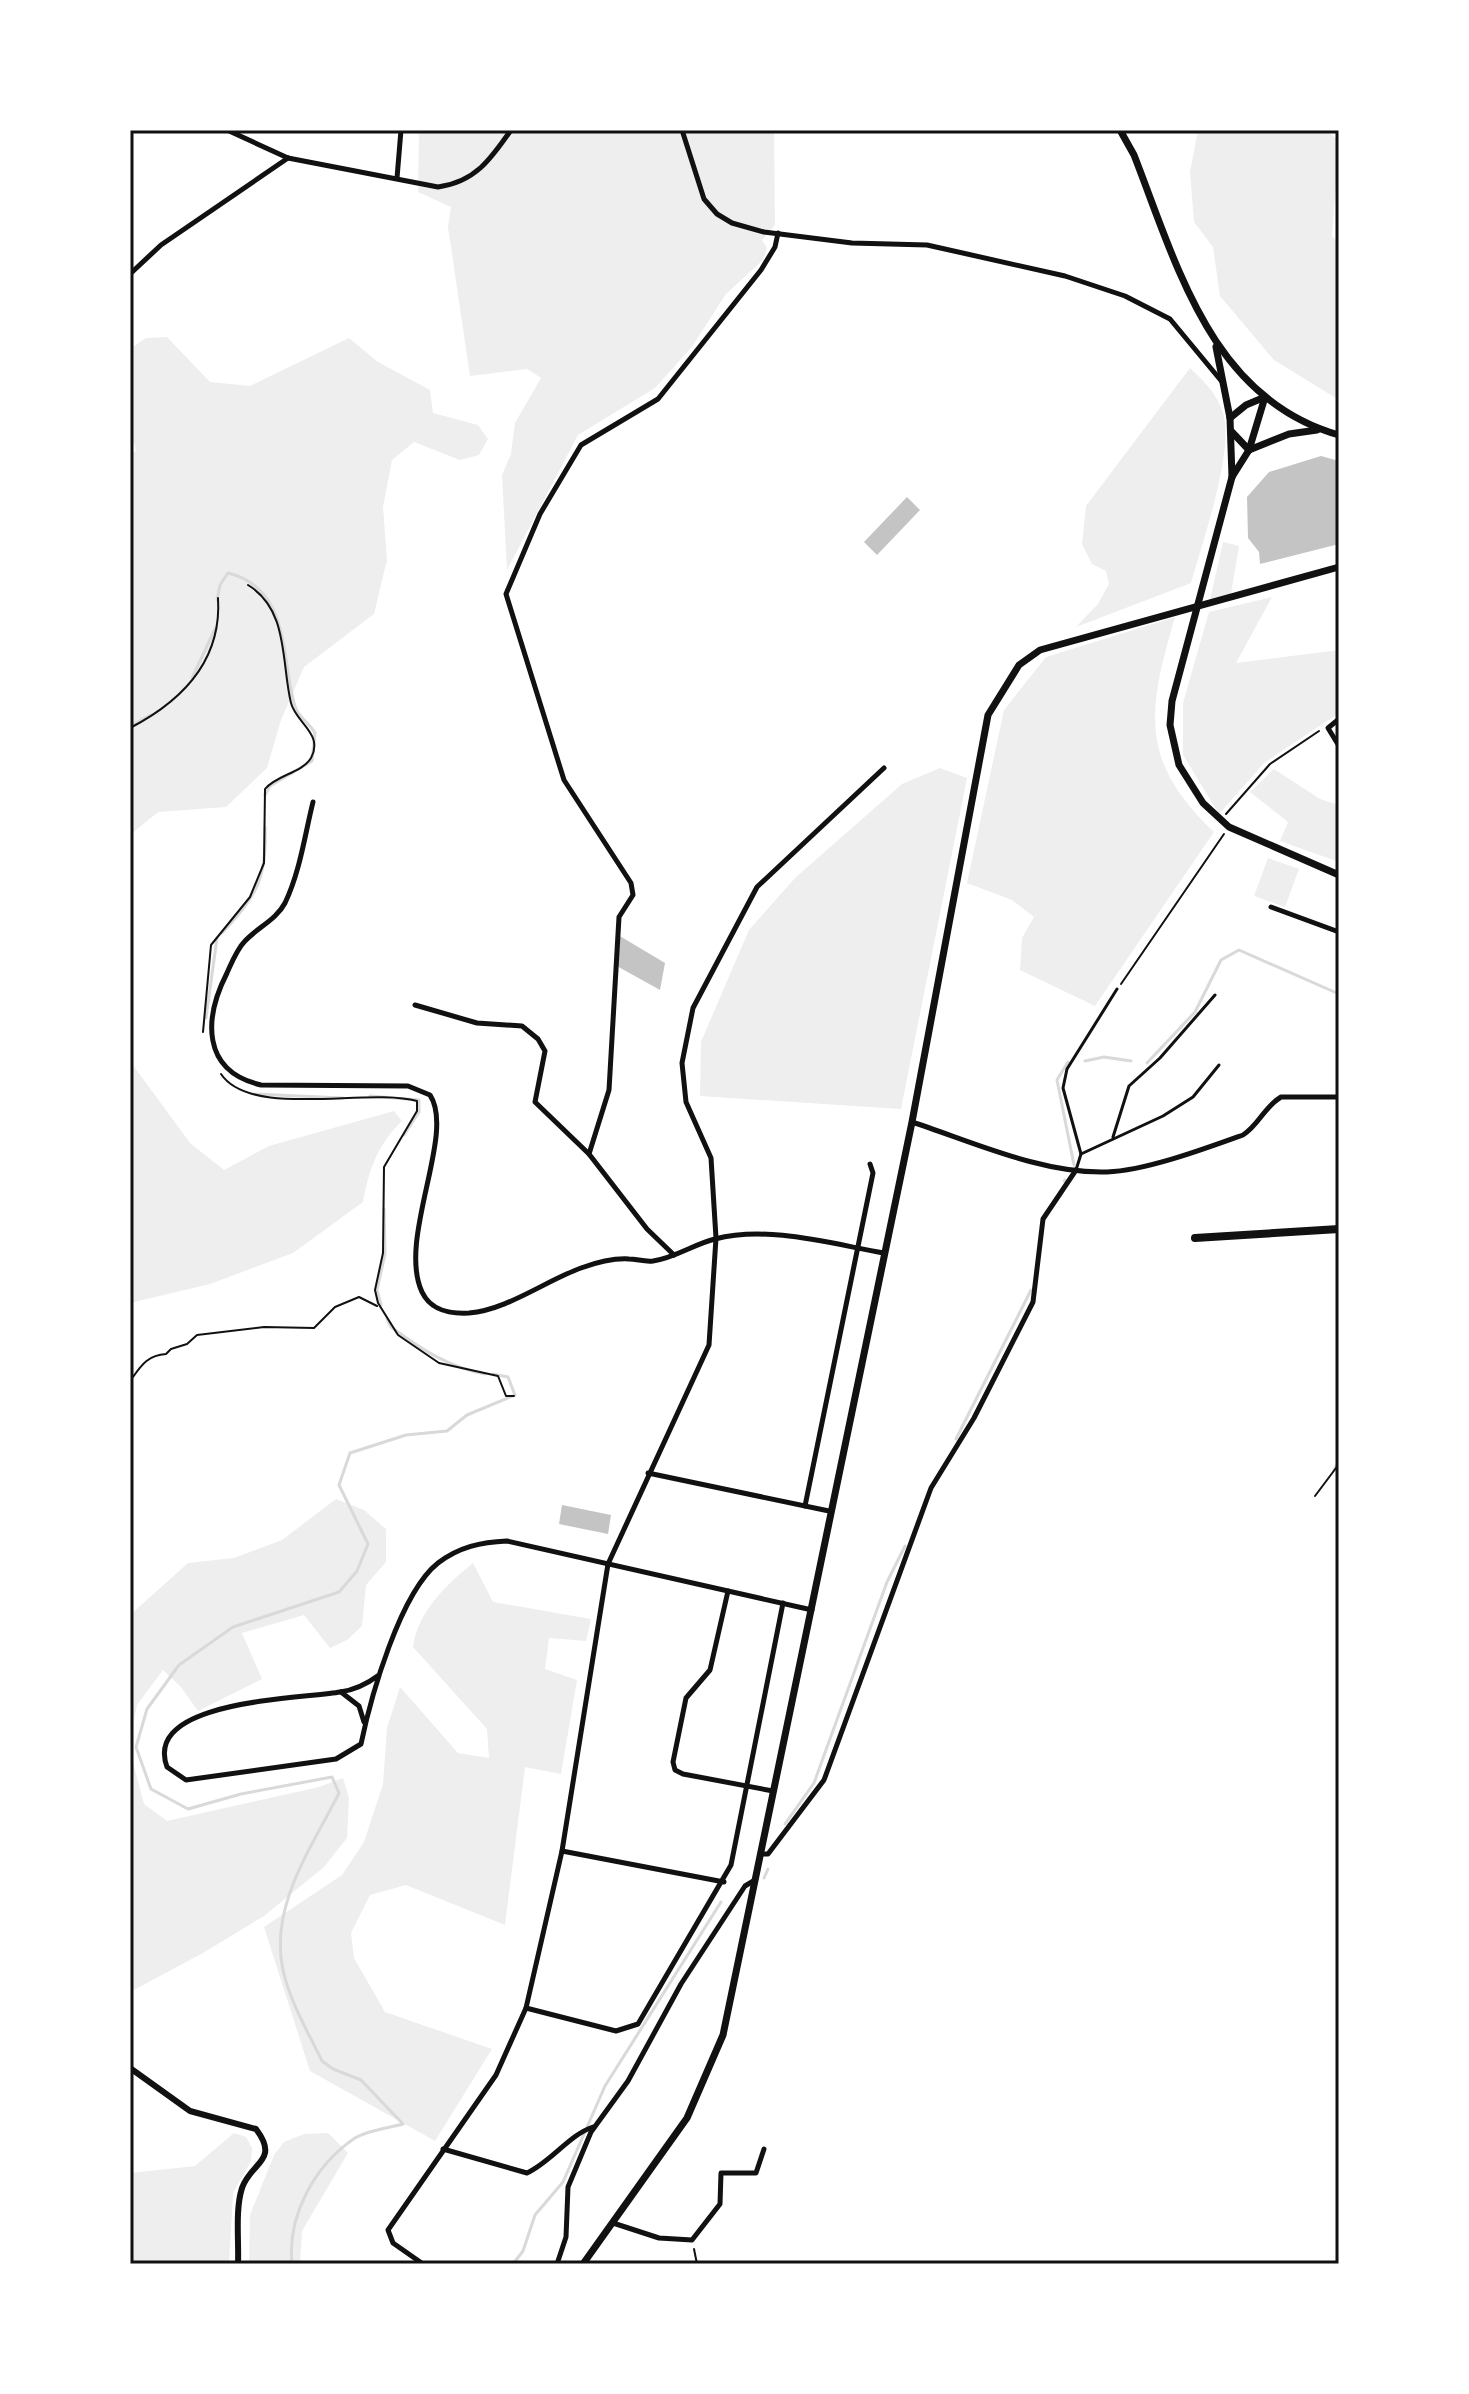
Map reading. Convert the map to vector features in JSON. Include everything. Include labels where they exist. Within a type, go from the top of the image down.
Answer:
[{"type":"main road","points":[[1120,130],[1134,155],[1198,315],[1216,345],[1265,397],[1292,417],[1319,430],[1339,435]]},
{"type":"main road","points":[[1216,345],[1230,418],[1232,477]]},
{"type":"main road","points":[[1230,418],[1246,405],[1265,397]]},
{"type":"main road","points":[[1265,397],[1249,450],[1232,477],[1188,631],[1172,701],[1173,747],[1191,786],[1229,827],[1339,875]]},
{"type":"main road","points":[[1249,450],[1289,434],[1319,430]]},
{"type":"main road","points":[[1231,431],[1249,450]]},
{"type":"main road","points":[[583,2264],[687,2118],[723,2035],[812,1610],[829,1511],[912,1122],[988,715],[1019,665],[1040,650],[1339,567]]},
{"type":"main road","points":[[1195,1238],[1339,1229]]},
{"type":"street","points":[[227,130],[288,158],[438,187],[462,182],[487,165],[511,130]]},
{"type":"street","points":[[397,178],[401,130]]},
{"type":"street","points":[[682,130],[700,188],[717,214],[732,223],[852,243],[927,245],[1010,261],[1089,284],[1125,296],[1170,319],[1224,383]]},
{"type":"street","points":[[130,274],[161,245],[288,158]]},
{"type":"street","points":[[589,1154],[609,1090],[619,917],[633,895],[631,883],[564,780],[506,594],[540,514],[581,445],[658,399],[667,390],[761,270],[775,247],[778,233]]},
{"type":"street","points":[[1339,719],[1331,723],[1328,730],[1339,746]]},
{"type":"street","points":[[423,2264],[393,2243],[388,2230],[496,2075],[526,2008],[562,1851],[608,1564],[709,1345],[716,1238],[711,1158],[686,1102],[682,1063],[693,1008],[757,887],[884,768]]},
{"type":"street","points":[[313,802],[284,904],[244,942],[217,992],[211,1032],[216,1052],[226,1068],[240,1080],[261,1085],[408,1086],[430,1095],[436,1109],[435,1135],[420,1216],[417,1259],[422,1291],[443,1312],[485,1310],[582,1268],[616,1259],[650,1262],[675,1256],[716,1238],[787,1237],[884,1253]]},
{"type":"street","points":[[1271,907],[1339,932]]},
{"type":"street","points":[[415,1005],[477,1023],[522,1026],[538,1039],[545,1051],[535,1102],[589,1154],[647,1229],[675,1256]]},
{"type":"street","points":[[912,1122],[1023,1158],[1076,1170],[1110,1172],[1212,1146],[1255,1127],[1272,1102],[1281,1097],[1339,1097]]},
{"type":"street","points":[[805,1506],[873,1173],[870,1164]]},
{"type":"street","points":[[761,1854],[768,1854],[824,1780],[931,1488],[974,1418],[1033,1302],[1043,1219],[1076,1170]]},
{"type":"street","points":[[648,1473],[829,1511]]},
{"type":"street","points":[[379,1675],[366,1685],[341,1692],[238,1702],[212,1711],[168,1739],[163,1749],[167,1767],[186,1780],[336,1759],[361,1744],[379,1675],[413,1595],[426,1574],[460,1549],[484,1542],[507,1541],[812,1610]]},
{"type":"street","points":[[728,1591],[710,1670],[686,1698],[673,1762],[675,1770],[683,1774],[773,1791]]},
{"type":"street","points":[[526,2008],[616,2031],[638,2024],[724,1882],[731,1865],[783,1603]]},
{"type":"street","points":[[341,1692],[359,1706],[364,1727]]},
{"type":"street","points":[[562,1851],[724,1882]]},
{"type":"street","points":[[557,2264],[566,2237],[568,2187],[594,2127],[628,2081],[681,1984],[745,1886],[755,1880]]},
{"type":"street","points":[[130,2068],[190,2111],[256,2129],[263,2137],[267,2147],[264,2159],[242,2188],[238,2264]]},
{"type":"street","points":[[443,2149],[527,2173],[564,2149],[583,2130],[594,2127]]},
{"type":"street","points":[[613,2223],[659,2238],[692,2240],[720,2204],[721,2173],[756,2173],[764,2149]]},
{"type":"lane","points":[[1076,1170],[1081,1154],[1062,1083],[1067,1069],[1117,989]]},
{"type":"lane","points":[[1113,1137],[1129,1086],[1160,1058],[1215,995]]},
{"type":"lane","points":[[1081,1154],[1163,1116],[1193,1097],[1219,1065]]},
{"type":"path","points":[[211,950],[214,938],[250,897],[264,863],[265,789],[306,763],[313,754],[313,734],[292,706],[284,647],[276,620],[262,594],[248,585]]},
{"type":"path","points":[[130,728],[172,704],[194,680],[220,623],[218,598]]},
{"type":"path","points":[[1229,809],[1270,764],[1320,730],[1328,730]]},
{"type":"path","points":[[1117,989],[1229,827]]},
{"type":"path","points":[[254,1096],[352,1100],[385,1096],[417,1101],[417,1111],[384,1167],[383,1253],[375,1290],[380,1307],[398,1335],[439,1363],[498,1376],[506,1396],[514,1396]]},
{"type":"path","points":[[130,1376],[133,1377],[142,1364],[155,1355],[166,1354],[187,1344],[197,1335],[264,1327],[314,1328],[335,1307],[359,1297],[380,1307]]},
{"type":"path","points":[[1315,1496],[1339,1464]]},
{"type":"path","points":[[692,2240],[697,2264]]},
{"type":"shaded area","points":[[419,130],[774,130],[775,225],[762,240],[767,248],[763,260],[726,294],[691,348],[655,388],[578,435],[507,570],[502,475],[511,454],[515,423],[541,378],[527,369],[470,376],[448,227],[451,207],[418,192]]},
{"type":"shaded area","points":[[1198,130],[1326,130],[1339,141],[1332,236],[1339,243],[1339,400],[1274,360],[1220,296],[1213,247],[1194,222],[1190,172]]},
{"type":"shaded area","points":[[167,337],[210,382],[250,386],[349,338],[378,362],[430,390],[433,413],[478,425],[488,439],[479,455],[460,460],[414,442],[392,460],[383,507],[387,560],[374,614],[304,667],[281,720],[267,768],[226,807],[158,812],[130,835],[130,457],[136,450],[130,430],[130,349],[146,338]]},
{"type":"shaded area","points":[[1190,368],[1217,400],[1226,429],[1216,497],[1191,583],[1076,627],[1098,604],[1109,584],[1106,571],[1092,564],[1082,544],[1086,506]]},
{"type":"shaded area","points":[[1223,542],[1239,546],[1231,594],[1210,600]]},
{"type":"shaded area","points":[[1272,597],[1236,663],[1339,650],[1339,713],[1264,763],[1219,814],[1183,755],[1183,703],[1209,612]]},
{"type":"shaded area","points":[[1175,617],[1159,680],[1155,707],[1156,732],[1161,757],[1172,781],[1189,806],[1214,832],[1095,1006],[1020,970],[1022,938],[1034,917],[1012,900],[967,883],[1004,710],[1046,657]]},
{"type":"shaded area","points":[[940,768],[967,778],[901,1109],[700,1096],[701,1042],[749,930],[795,878],[902,784]]},
{"type":"shaded area","points":[[1274,769],[1320,799],[1339,805],[1339,862],[1280,841],[1288,822],[1250,792]]},
{"type":"shaded area","points":[[1268,858],[1299,869],[1285,907],[1254,896]]},
{"type":"shaded area","points":[[130,1061],[190,1143],[224,1170],[269,1146],[394,1111],[402,1121],[376,1158],[363,1202],[293,1253],[210,1284],[130,1303]]},
{"type":"shaded area","points":[[336,1499],[364,1510],[386,1529],[386,1562],[366,1585],[362,1626],[347,1640],[330,1648],[304,1615],[242,1633],[262,1679],[198,1711],[181,1687],[163,1670],[137,1705],[130,1739],[130,1615],[188,1563],[234,1558],[282,1540]]},
{"type":"shaded area","points":[[473,1563],[493,1602],[591,1619],[586,1641],[549,1638],[545,1669],[577,1680],[561,1774],[525,1767],[505,1925],[406,1885],[370,1895],[351,1933],[354,1958],[385,2012],[492,2049],[435,2141],[310,2071],[264,1927],[342,1875],[364,1842],[383,1784],[387,1728],[400,1687],[458,1753],[489,1758],[487,1729],[413,1647],[427,1610],[443,1590]]},
{"type":"shaded area","points":[[130,1751],[144,1804],[167,1821],[319,1787],[343,1778],[349,1798],[347,1838],[324,1867],[264,1916],[130,1992]]},
{"type":"shaded area","points":[[234,2133],[246,2137],[252,2148],[251,2161],[233,2193],[229,2264],[130,2264],[130,2173],[195,2166]]},
{"type":"shaded area","points":[[328,2133],[348,2153],[302,2231],[300,2264],[249,2264],[250,2215],[274,2155],[284,2142],[304,2134]]},
{"type":"building","points":[[1321,456],[1339,461],[1339,544],[1260,564],[1259,552],[1248,538],[1247,497],[1269,472]]},
{"type":"building","points":[[907,497],[920,510],[877,555],[864,542]]},
{"type":"building","points":[[618,935],[665,963],[660,990],[615,965]]},
{"type":"building","points":[[562,1505],[611,1515],[608,1534],[559,1524]]},
{"type":"waterway","points":[[217,600],[220,585],[228,573],[248,581],[263,593],[273,608],[279,626],[296,708],[315,733],[312,761],[270,786],[265,795]]},
{"type":"waterway","points":[[192,678],[216,627]]},
{"type":"waterway","points":[[130,726],[151,715]]},
{"type":"waterway","points":[[222,933],[244,908],[262,873],[265,827]]},
{"type":"waterway","points":[[206,1018],[217,938]]},
{"type":"waterway","points":[[1147,1063],[1195,1012],[1221,960],[1239,950],[1339,994]]},
{"type":"waterway","points":[[1085,1061],[1104,1057],[1131,1061]]},
{"type":"waterway","points":[[1068,1062],[1057,1080],[1074,1165]]},
{"type":"waterway","points":[[255,1094],[343,1098]]},
{"type":"waterway","points":[[370,1096],[419,1100],[419,1112],[404,1135]]},
{"type":"waterway","points":[[381,1305],[377,1290],[385,1254],[384,1209]]},
{"type":"waterway","points":[[956,1439],[1031,1290]]},
{"type":"waterway","points":[[387,1319],[391,1327],[435,1356],[485,1374]]},
{"type":"waterway","points":[[292,2264],[294,2227],[316,2177],[355,2138],[403,2124],[361,2080],[322,2061],[295,2005],[283,1970],[280,1946],[287,1900],[339,1793],[332,1777],[241,1794],[188,1809],[151,1789],[136,1747],[147,1709],[179,1665],[233,1627],[339,1592],[357,1571],[368,1544],[339,1485],[350,1453],[406,1435],[447,1431],[467,1415],[515,1395],[508,1377],[493,1374]]},
{"type":"waterway","points":[[1334,1470],[1339,1461]]},
{"type":"waterway","points":[[785,1824],[814,1783],[887,1582],[905,1546]]},
{"type":"waterway","points":[[764,1878],[768,1869]]},
{"type":"waterway","points":[[513,2264],[523,2251],[535,2215],[563,2182],[605,2086],[721,1902]]}]
